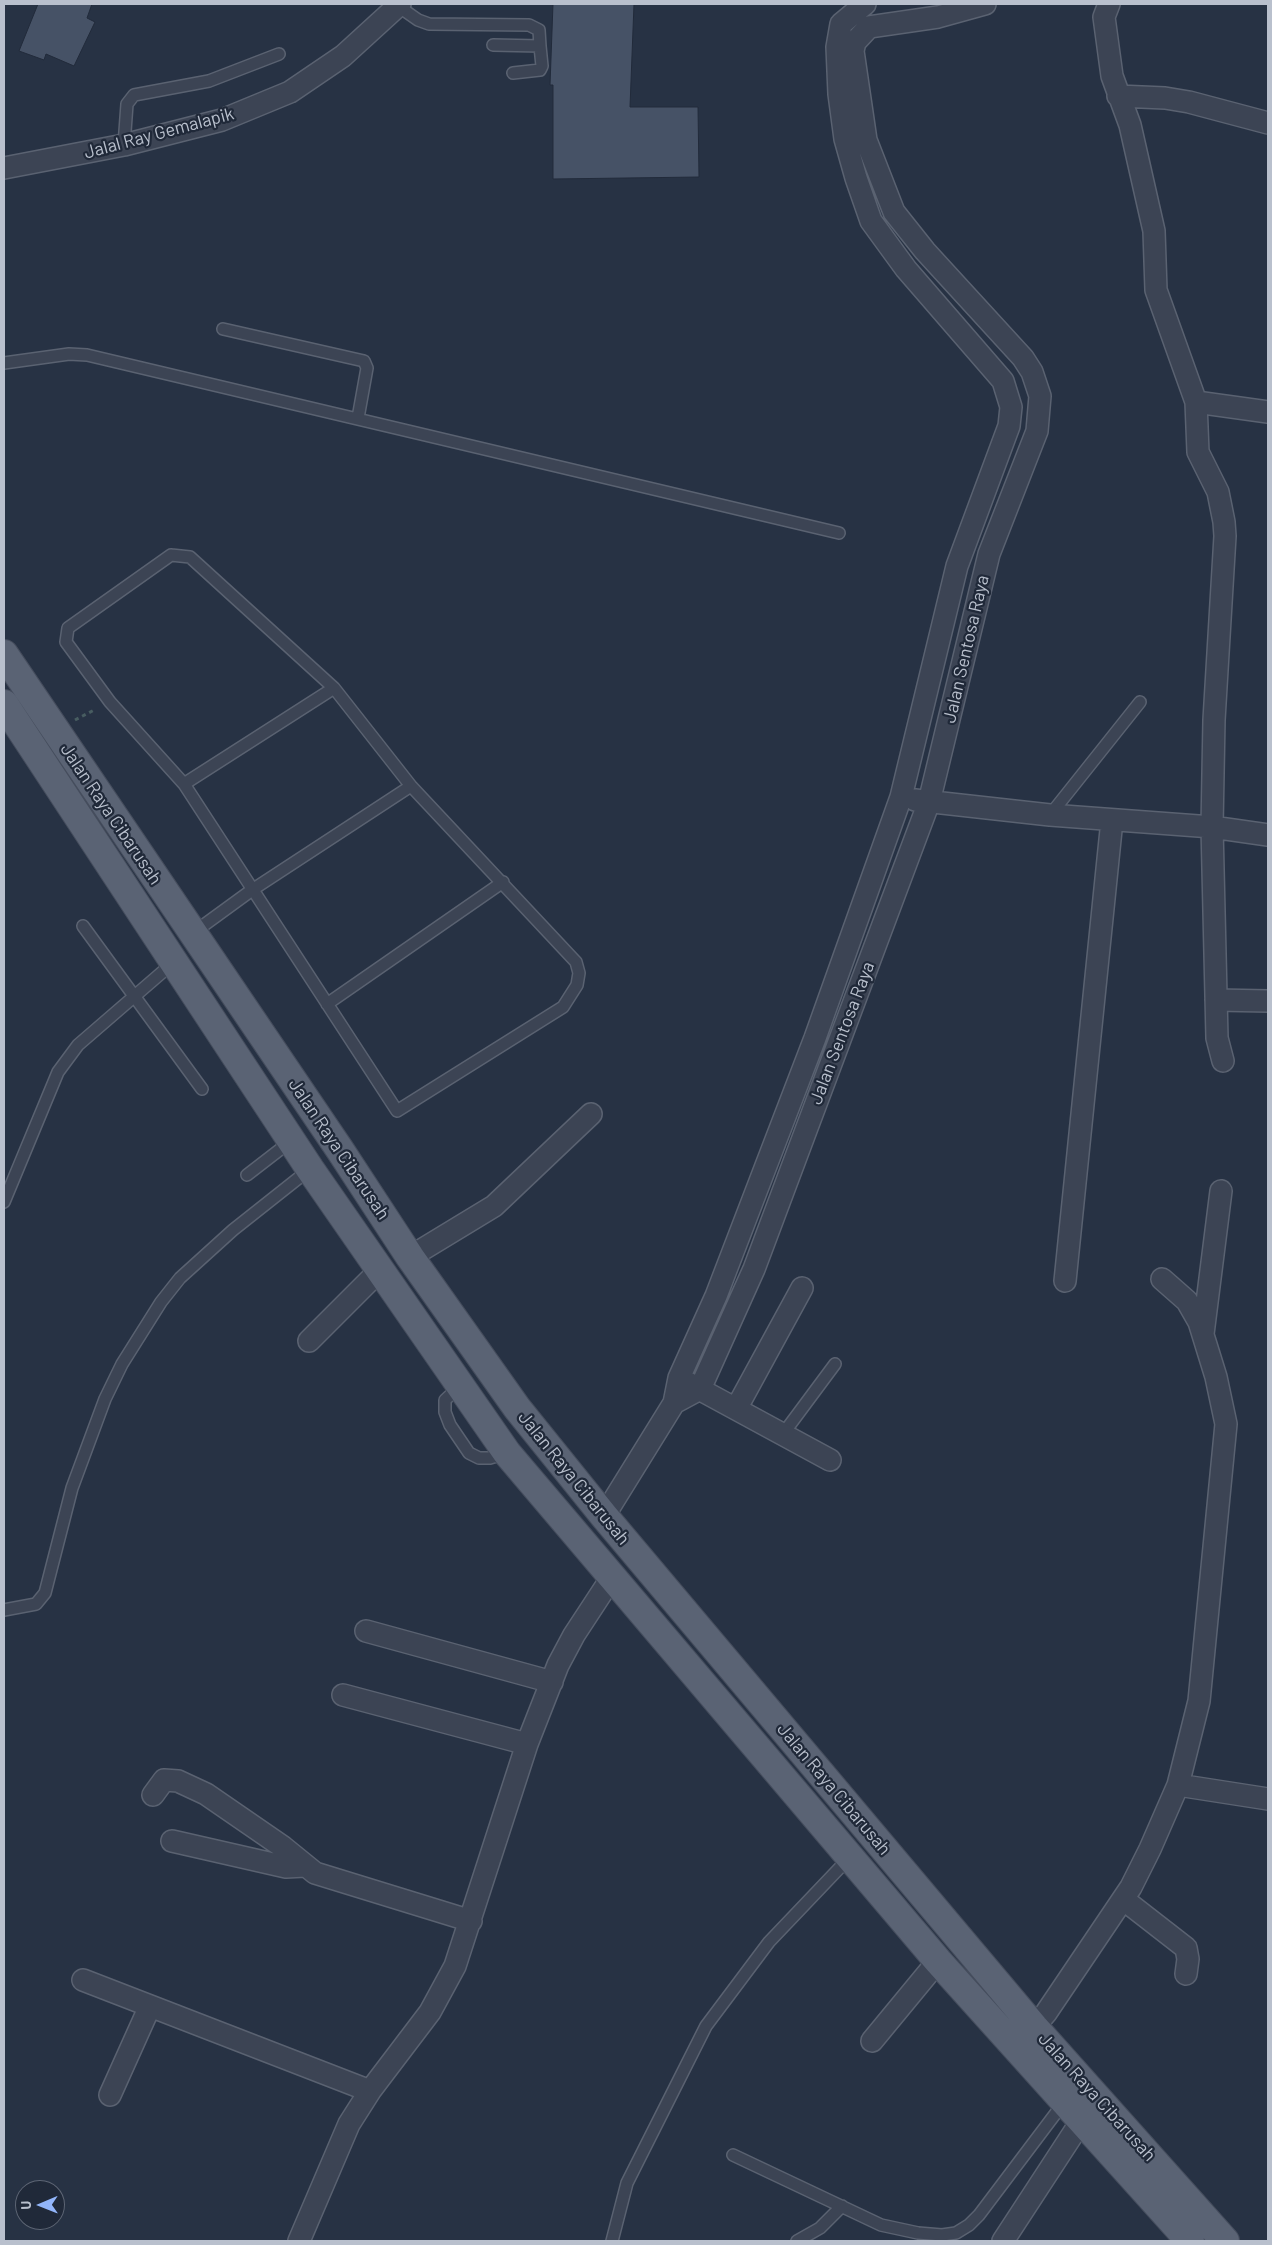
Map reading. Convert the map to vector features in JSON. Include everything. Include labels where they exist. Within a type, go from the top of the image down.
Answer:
[{"type":"main road","name":"Jalan Raya Cibarusah","points":[[4,654],[54,731],[340,1150],[410,1257],[517,1408],[604,1516],[1034,2027],[1225,2241]]},
{"type":"main road","name":"Jalan Raya Cibarusah","points":[[4,704],[310,1169],[507,1452],[938,1961],[1190,2241]]},
{"type":"street","name":"Jalan Sentosa Raya","points":[[604,1516],[674,1403],[679,1378],[716,1296],[815,1038],[901,797],[957,566],[1008,426],[1011,407],[1003,381],[906,269],[871,221],[845,139],[839,94],[837,56],[841,24],[865,4]]},
{"type":"street","name":"Jalan Sentosa Raya","points":[[674,1403],[700,1389],[754,1269],[929,802],[988,554],[1037,431],[1040,396],[1032,372],[1023,358],[925,251],[894,212],[866,140],[853,52],[855,42],[869,27],[938,17],[985,4]]},
{"type":"street","points":[[1109,4],[1104,17],[1112,76],[1130,125],[1154,231],[1156,290],[1196,402],[1198,452],[1218,492],[1225,536],[1216,670],[1212,827],[1217,1038],[1224,1061]]},
{"type":"street","name":"Jalal Ray Gemalapik","points":[[4,168],[124,146],[222,120],[290,92],[343,56],[394,5]]},
{"type":"street","points":[[1118,96],[1165,98],[1189,102],[1268,122]]},
{"type":"street","points":[[1196,402],[1266,408]]},
{"type":"street","points":[[901,797],[929,802],[1050,815],[1212,827],[1268,835]]},
{"type":"street","points":[[1064,1281],[1112,820]]},
{"type":"street","points":[[1216,1000],[1268,1001]]},
{"type":"street","points":[[410,1257],[494,1206],[591,1114]]},
{"type":"street","points":[[1203,1334],[1222,1191]]},
{"type":"street","points":[[309,1341],[380,1270]]},
{"type":"street","points":[[1034,2027],[1046,2013],[1123,1899],[1150,1849],[1178,1785],[1199,1701],[1226,1424],[1203,1334],[1186,1301],[1162,1278]]},
{"type":"street","points":[[736,1409],[802,1288]]},
{"type":"street","points":[[679,1378],[830,1460]]},
{"type":"street","points":[[299,2241],[349,2124],[370,2091],[430,2012],[455,1966],[527,1744],[552,1682],[574,1635],[612,1577]]},
{"type":"street","points":[[366,1631],[552,1682]]},
{"type":"street","points":[[343,1695],[527,1744]]},
{"type":"street","points":[[153,1794],[164,1780],[178,1781],[214,1800],[283,1847],[304,1866],[325,1877],[471,1921]]},
{"type":"street","points":[[1178,1785],[1268,1799]]},
{"type":"street","points":[[172,1841],[286,1867],[304,1866]]},
{"type":"street","points":[[1123,1899],[1186,1948],[1188,1959],[1186,1974]]},
{"type":"street","points":[[872,2041],[938,1961]]},
{"type":"street","points":[[83,1980],[370,2091]]},
{"type":"street","points":[[110,2095],[150,2006]]},
{"type":"street","points":[[1003,2241],[1074,2111]]},
{"type":"lane","points":[[394,5],[418,20],[429,24],[535,26],[539,30],[542,66],[540,70],[513,73]]},
{"type":"lane","points":[[493,45],[540,46]]},
{"type":"lane","points":[[124,146],[127,104],[134,95],[210,81],[280,54]]},
{"type":"lane","points":[[223,330],[361,359],[368,368],[358,418]]},
{"type":"lane","points":[[4,363],[69,354],[87,355],[839,533]]},
{"type":"lane","points":[[176,554],[190,557],[334,688],[411,786],[576,962],[579,973],[577,984],[563,1007],[397,1111],[184,784],[110,702],[66,642],[68,628],[167,557],[176,554]]},
{"type":"lane","points":[[184,784],[334,688]]},
{"type":"lane","points":[[1050,815],[1140,702]]},
{"type":"lane","points":[[192,933],[252,890],[411,786]]},
{"type":"lane","points":[[327,1004],[503,882]]},
{"type":"lane","points":[[83,926],[202,1089]]},
{"type":"lane","points":[[4,1202],[58,1072],[78,1045],[174,962]]},
{"type":"lane","points":[[247,1175],[292,1141]]},
{"type":"lane","points":[[4,1610],[36,1604],[45,1593],[72,1488],[105,1399],[122,1364],[161,1302],[180,1278],[233,1230],[310,1169]]},
{"type":"lane","points":[[783,1434],[835,1364]]},
{"type":"lane","points":[[612,2241],[628,2183],[706,2026],[769,1942],[850,1856]]},
{"type":"lane","points":[[733,2154],[881,2225],[918,2233],[942,2235],[956,2233],[969,2226],[1074,2111]]},
{"type":"lane","points":[[797,2241],[820,2228],[842,2206]]},
{"type":"path","points":[[54,731],[110,702]]},
{"type":"building","points":[[38,4],[92,4],[87,18],[95,22],[74,66],[46,54],[44,60],[19,51]]},
{"type":"building","points":[[553,4],[634,4],[630,107],[698,107],[699,177],[553,179],[553,85],[550,85]]}]
